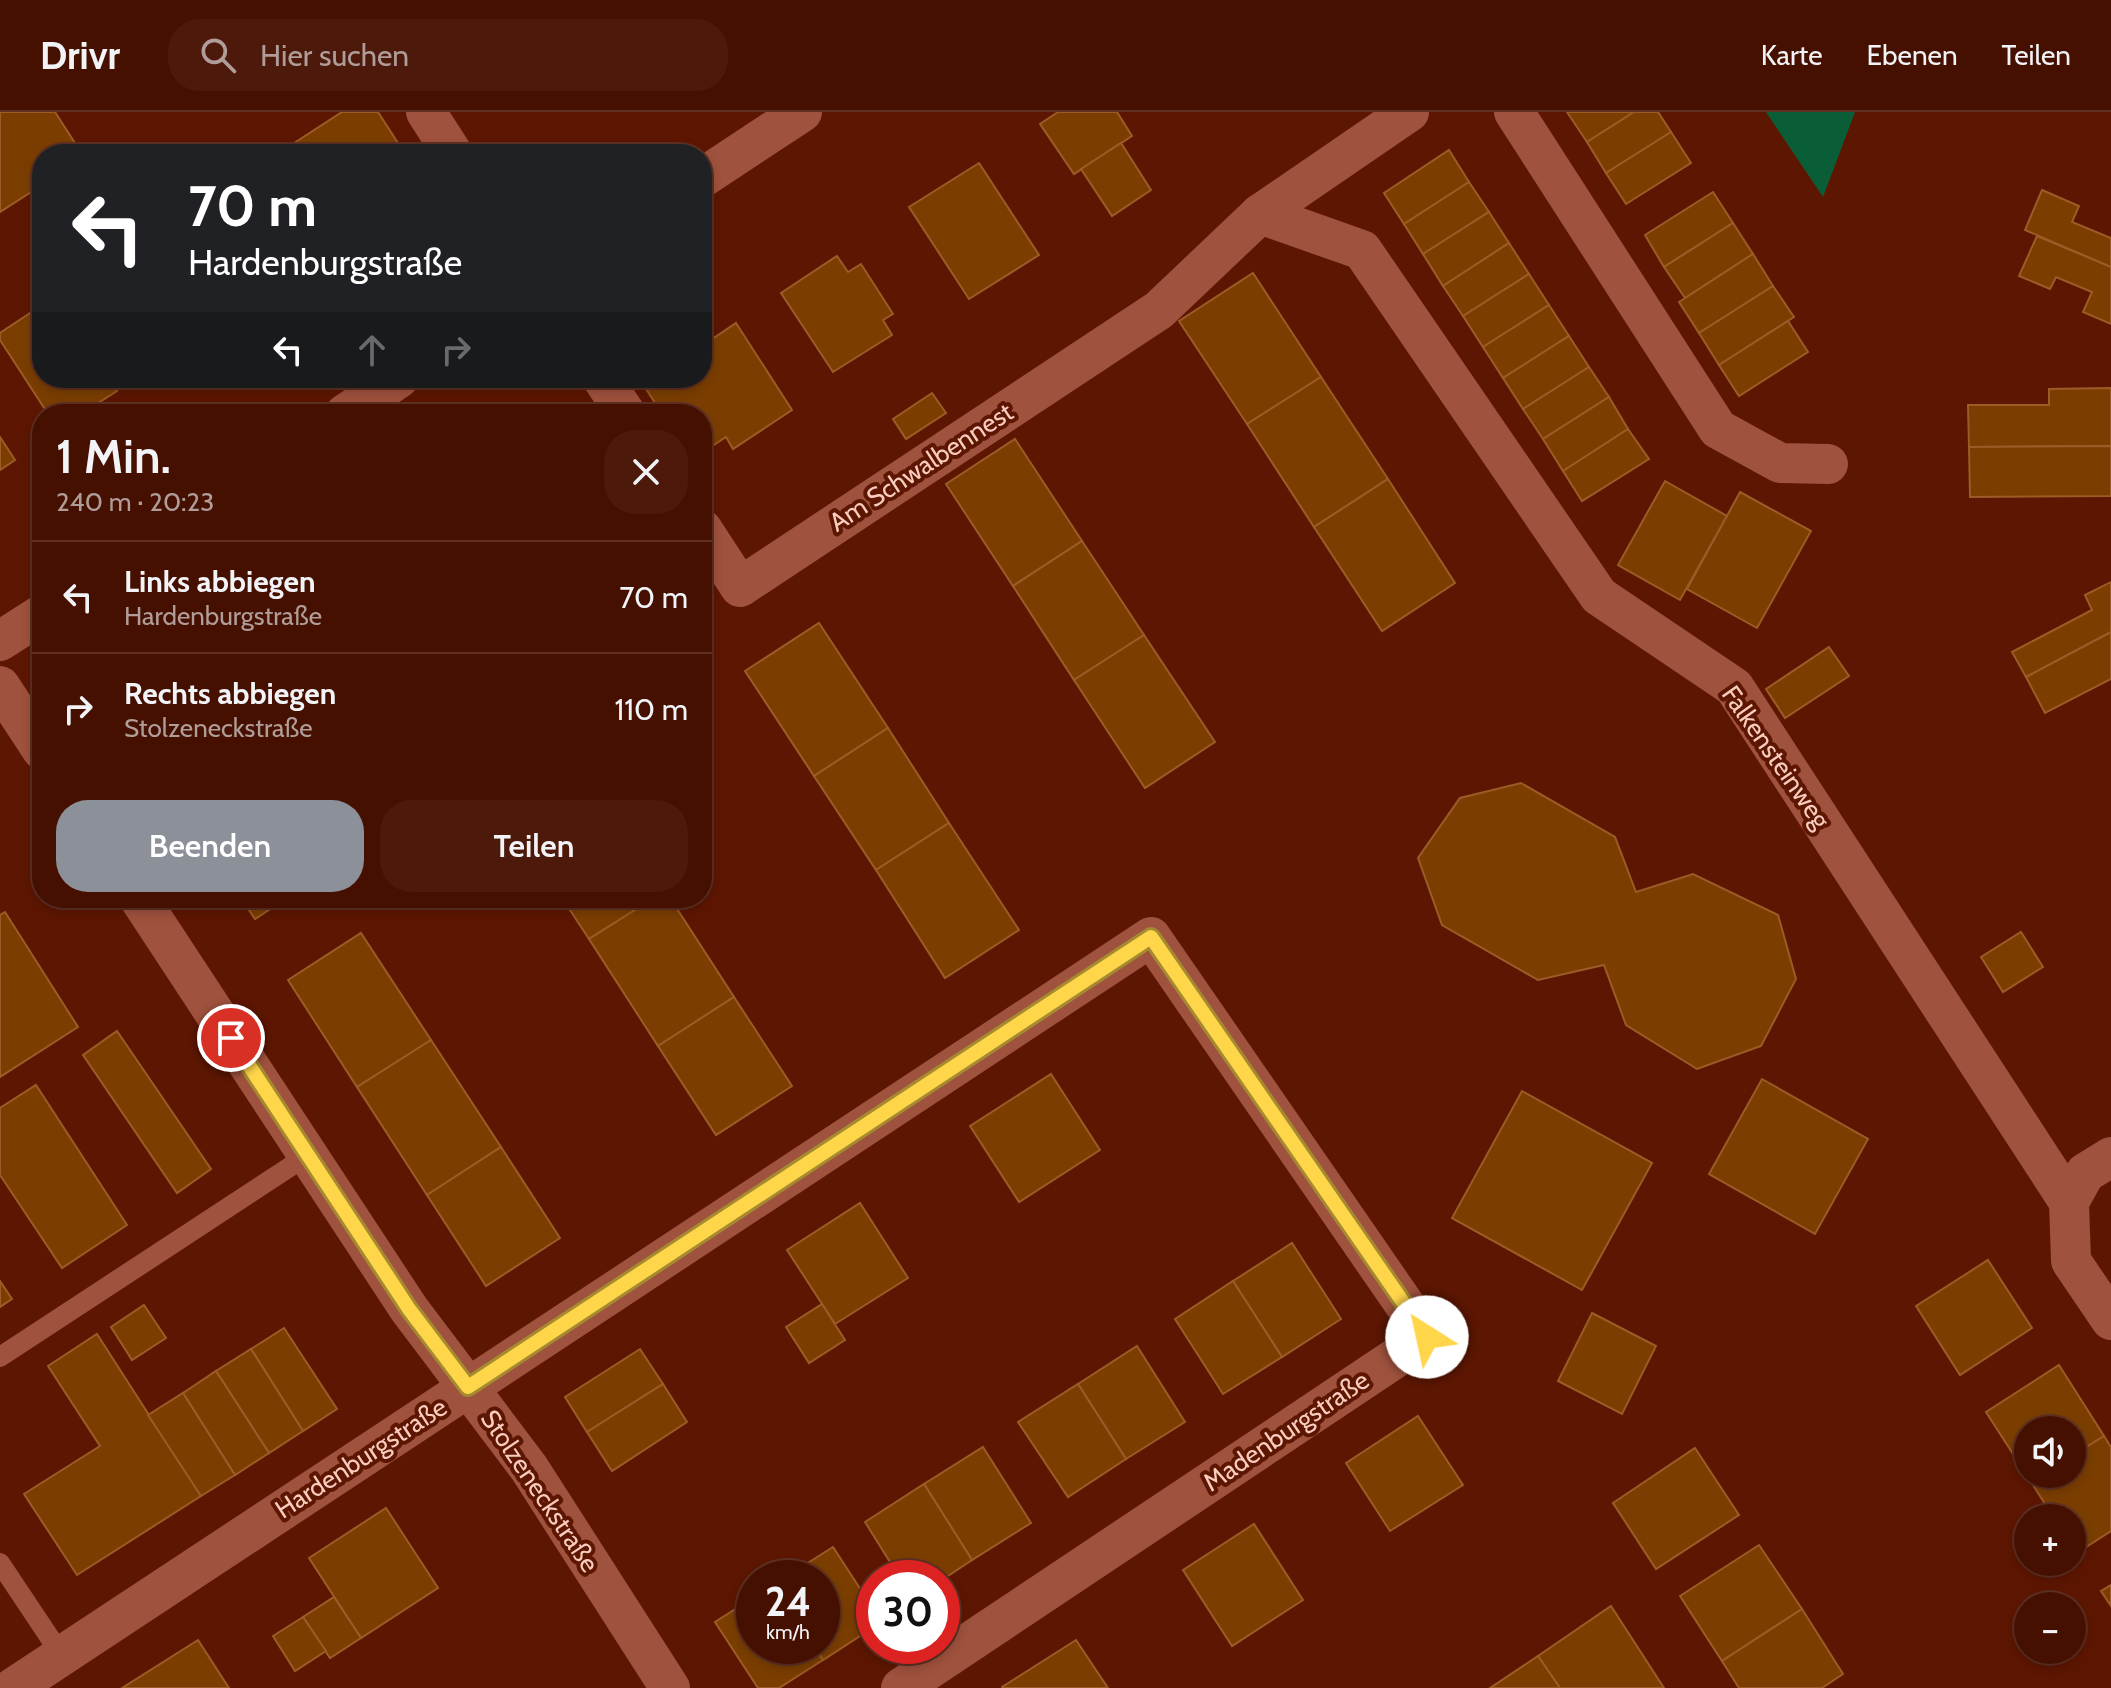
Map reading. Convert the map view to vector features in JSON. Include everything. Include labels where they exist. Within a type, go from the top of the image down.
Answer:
[{"type":"street","points":[[426,112],[447,144]]},
{"type":"street","points":[[712,171],[802,112]]},
{"type":"street","points":[[1260,214],[1409,112]]},
{"type":"street","points":[[1514,112],[1718,429],[1780,463],[1828,464]]},
{"type":"street","name":"Am Schwalbennest","points":[[712,544],[740,587],[1159,310],[1260,214]]},
{"type":"street","name":"Falkensteinweg","points":[[1260,214],[1362,250],[1599,596],[1734,687],[2069,1202]]},
{"type":"street","points":[[360,404],[384,388]]},
{"type":"street","points":[[0,641],[32,620]]},
{"type":"street","points":[[0,686],[32,735]]},
{"type":"street","name":"Stolzeneckstraße","points":[[146,908],[409,1309],[529,1468],[670,1688]]},
{"type":"street","name":"Hardenburgstraße","points":[[13,1688],[1151,937]]},
{"type":"street","name":"Madenburgstraße","points":[[901,1688],[1427,1337],[1151,937]]},
{"type":"street","points":[[2111,1157],[2085,1173],[2069,1202],[2071,1261],[2111,1320]]},
{"type":"lane","points":[[0,1357],[308,1155]]},
{"type":"lane","points":[[0,1563],[62,1656]]},
{"type":"green space","points":[[1766,112],[1855,112],[1823,197]]},
{"type":"building","points":[[0,112],[55,112],[76,144],[32,144],[32,191],[0,212]]},
{"type":"building","points":[[342,112],[378,112],[399,144],[293,144]]},
{"type":"building","points":[[1058,112],[1117,112],[1132,136],[1074,174],[1040,124]]},
{"type":"building","points":[[1567,112],[1634,112],[1587,142]]},
{"type":"building","points":[[1634,112],[1658,112],[1671,132],[1606,173],[1587,142]]},
{"type":"building","points":[[1671,132],[1691,163],[1626,204],[1606,173]]},
{"type":"building","points":[[1121,143],[1151,190],[1112,216],[1081,169]]},
{"type":"building","points":[[1449,150],[1469,182],[1404,224],[1384,193]]},
{"type":"building","points":[[979,163],[1039,255],[969,299],[909,207]]},
{"type":"building","points":[[1469,182],[1489,212],[1423,254],[1404,224]]},
{"type":"building","points":[[2042,190],[2079,206],[2072,222],[2111,238],[2111,267],[2025,230]]},
{"type":"building","points":[[1713,192],[1733,223],[1664,267],[1645,235]]},
{"type":"building","points":[[1489,212],[1509,243],[1443,286],[1423,254]]},
{"type":"building","points":[[1733,223],[1753,254],[1685,298],[1664,267]]},
{"type":"building","points":[[2037,236],[2111,267],[2111,324],[2083,312],[2092,292],[2056,277],[2050,289],[2019,276]]},
{"type":"building","points":[[1509,243],[1529,274],[1463,316],[1443,286]]},
{"type":"building","points":[[1753,254],[1773,286],[1699,333],[1679,302]]},
{"type":"building","points":[[837,256],[848,272],[861,264],[893,314],[883,320],[892,335],[833,372],[781,293]]},
{"type":"building","points":[[1253,273],[1321,377],[1247,424],[1179,321]]},
{"type":"building","points":[[1529,274],[1549,305],[1483,347],[1463,316]]},
{"type":"building","points":[[1773,286],[1794,317],[1719,365],[1699,333]]},
{"type":"building","points":[[1549,305],[1569,336],[1503,378],[1483,347]]},
{"type":"building","points":[[32,312],[32,388],[115,388],[117,391],[97,404],[42,404],[0,340],[0,333]]},
{"type":"building","points":[[1788,321],[1808,352],[1739,396],[1719,365]]},
{"type":"building","points":[[736,323],[792,410],[733,449],[726,437],[712,446],[712,404],[656,404],[646,388],[712,388],[712,339]]},
{"type":"building","points":[[1569,336],[1589,367],[1523,409],[1503,378]]},
{"type":"building","points":[[1589,367],[1609,397],[1543,439],[1523,409]]},
{"type":"building","points":[[1321,377],[1388,479],[1314,527],[1247,424]]},
{"type":"building","points":[[2111,388],[2111,446],[1969,447],[1968,405],[2049,405],[2049,389]]},
{"type":"building","points":[[932,393],[946,413],[906,439],[893,419]]},
{"type":"building","points":[[1609,397],[1628,429],[1563,471],[1543,439]]},
{"type":"building","points":[[1628,429],[1649,459],[1582,501],[1563,471]]},
{"type":"building","points":[[0,437],[15,460],[0,470]]},
{"type":"building","points":[[1015,439],[1082,541],[1013,586],[946,484]]},
{"type":"building","points":[[2111,446],[2111,496],[1970,497],[1969,447]]},
{"type":"building","points":[[1388,479],[1455,583],[1382,631],[1314,527]]},
{"type":"building","points":[[1665,481],[1727,516],[1680,600],[1618,565]]},
{"type":"building","points":[[1740,492],[1811,531],[1757,628],[1687,589]]},
{"type":"building","points":[[1082,541],[1144,635],[1074,680],[1013,586]]},
{"type":"building","points":[[2111,582],[2111,632],[2026,677],[2012,652],[2092,610],[2085,595]]},
{"type":"building","points":[[819,623],[888,728],[814,776],[745,671]]},
{"type":"building","points":[[2111,632],[2111,679],[2045,713],[2026,677]]},
{"type":"building","points":[[1144,635],[1215,742],[1145,788],[1074,680]]},
{"type":"building","points":[[1829,647],[1849,676],[1785,718],[1766,689]]},
{"type":"building","points":[[888,728],[949,823],[876,870],[814,776]]},
{"type":"building","points":[[1521,783],[1615,837],[1636,892],[1693,874],[1778,915],[1796,979],[1761,1046],[1697,1069],[1626,1025],[1604,965],[1538,980],[1442,925],[1418,858],[1460,798]]},
{"type":"building","points":[[949,823],[1019,930],[945,978],[876,870]]},
{"type":"building","points":[[248,908],[272,908],[255,919]]},
{"type":"building","points":[[569,908],[638,908],[589,939]]},
{"type":"building","points":[[638,908],[676,908],[734,997],[658,1046],[589,939]]},
{"type":"building","points":[[5,912],[78,1027],[0,1077],[0,915]]},
{"type":"building","points":[[2021,932],[2043,967],[2003,992],[1981,957]]},
{"type":"building","points":[[361,933],[431,1040],[357,1087],[288,980]]},
{"type":"building","points":[[734,997],[792,1086],[716,1135],[658,1046]]},
{"type":"building","points":[[117,1031],[211,1169],[177,1193],[83,1055]]},
{"type":"building","points":[[431,1040],[501,1147],[427,1195],[357,1087]]},
{"type":"building","points":[[1051,1074],[1100,1150],[1019,1202],[970,1126]]},
{"type":"building","points":[[1762,1079],[1868,1139],[1815,1234],[1709,1174]]},
{"type":"building","points":[[36,1085],[127,1225],[62,1268],[0,1175],[0,1108]]},
{"type":"building","points":[[1522,1091],[1652,1163],[1582,1290],[1452,1218]]},
{"type":"building","points":[[501,1147],[560,1238],[486,1286],[427,1195]]},
{"type":"building","points":[[860,1203],[908,1278],[835,1324],[787,1250]]},
{"type":"building","points":[[1292,1243],[1341,1319],[1282,1357],[1233,1281]]},
{"type":"building","points":[[1988,1260],[2032,1328],[1960,1375],[1916,1306]]},
{"type":"building","points":[[0,1281],[12,1299],[0,1307]]},
{"type":"building","points":[[1233,1281],[1282,1357],[1223,1394],[1175,1319]]},
{"type":"building","points":[[822,1304],[845,1340],[809,1363],[786,1327]]},
{"type":"building","points":[[144,1305],[166,1338],[132,1360],[111,1327]]},
{"type":"building","points":[[1592,1313],[1656,1346],[1622,1414],[1558,1381]]},
{"type":"building","points":[[284,1328],[337,1409],[303,1431],[251,1349]]},
{"type":"building","points":[[97,1334],[201,1496],[77,1575],[24,1494],[100,1446],[48,1366]]},
{"type":"building","points":[[1137,1346],[1185,1422],[1126,1459],[1078,1384]]},
{"type":"building","points":[[251,1349],[303,1431],[269,1453],[216,1371]]},
{"type":"building","points":[[640,1349],[663,1384],[587,1432],[565,1397]]},
{"type":"building","points":[[2059,1365],[2104,1436],[2086,1447],[2086,1416],[2014,1416],[2014,1456],[1986,1412]]},
{"type":"building","points":[[216,1371],[269,1453],[235,1475],[183,1393]]},
{"type":"building","points":[[663,1384],[687,1422],[612,1471],[587,1432]]},
{"type":"building","points":[[1078,1384],[1126,1459],[1068,1497],[1018,1422]]},
{"type":"building","points":[[183,1393],[235,1475],[201,1496],[148,1415]]},
{"type":"building","points":[[1418,1416],[1463,1485],[1390,1531],[1346,1463]]},
{"type":"building","points":[[2104,1436],[2111,1447],[2111,1531],[2086,1547],[2086,1504],[2045,1504],[2035,1488],[2086,1488],[2086,1447]]},
{"type":"building","points":[[983,1447],[1031,1523],[972,1560],[924,1484]]},
{"type":"building","points":[[1695,1448],[1739,1515],[1656,1569],[1613,1503]]},
{"type":"building","points":[[924,1484],[972,1560],[960,1568],[960,1560],[889,1560],[865,1522]]},
{"type":"building","points":[[386,1508],[438,1588],[361,1638],[309,1558]]},
{"type":"building","points":[[1254,1524],[1303,1600],[1232,1646],[1183,1570]]},
{"type":"building","points":[[1759,1545],[1802,1609],[1722,1661],[1680,1596]]},
{"type":"building","points":[[833,1547],[856,1582],[856,1639],[840,1649],[840,1560],[812,1560]]},
{"type":"building","points":[[2111,1585],[2111,1606],[2101,1591]]},
{"type":"building","points":[[334,1597],[361,1638],[330,1658],[303,1617]]},
{"type":"building","points":[[1611,1606],[1664,1688],[1560,1688],[1538,1656]]},
{"type":"building","points":[[736,1609],[736,1654],[715,1622]]},
{"type":"building","points":[[1802,1609],[1843,1674],[1822,1688],[1739,1688],[1722,1661]]},
{"type":"building","points":[[303,1617],[326,1651],[295,1671],[273,1636]]},
{"type":"building","points":[[198,1640],[229,1688],[122,1688]]},
{"type":"building","points":[[1076,1640],[1108,1688],[1002,1688],[1002,1687]]},
{"type":"building","points":[[1538,1656],[1560,1688],[1490,1688]]},
{"type":"building","points":[[742,1664],[817,1664],[779,1688],[758,1688]]},
{"type":"route","points":[[231,1038],[409,1309],[468,1387],[1151,937],[1427,1337]]}]
